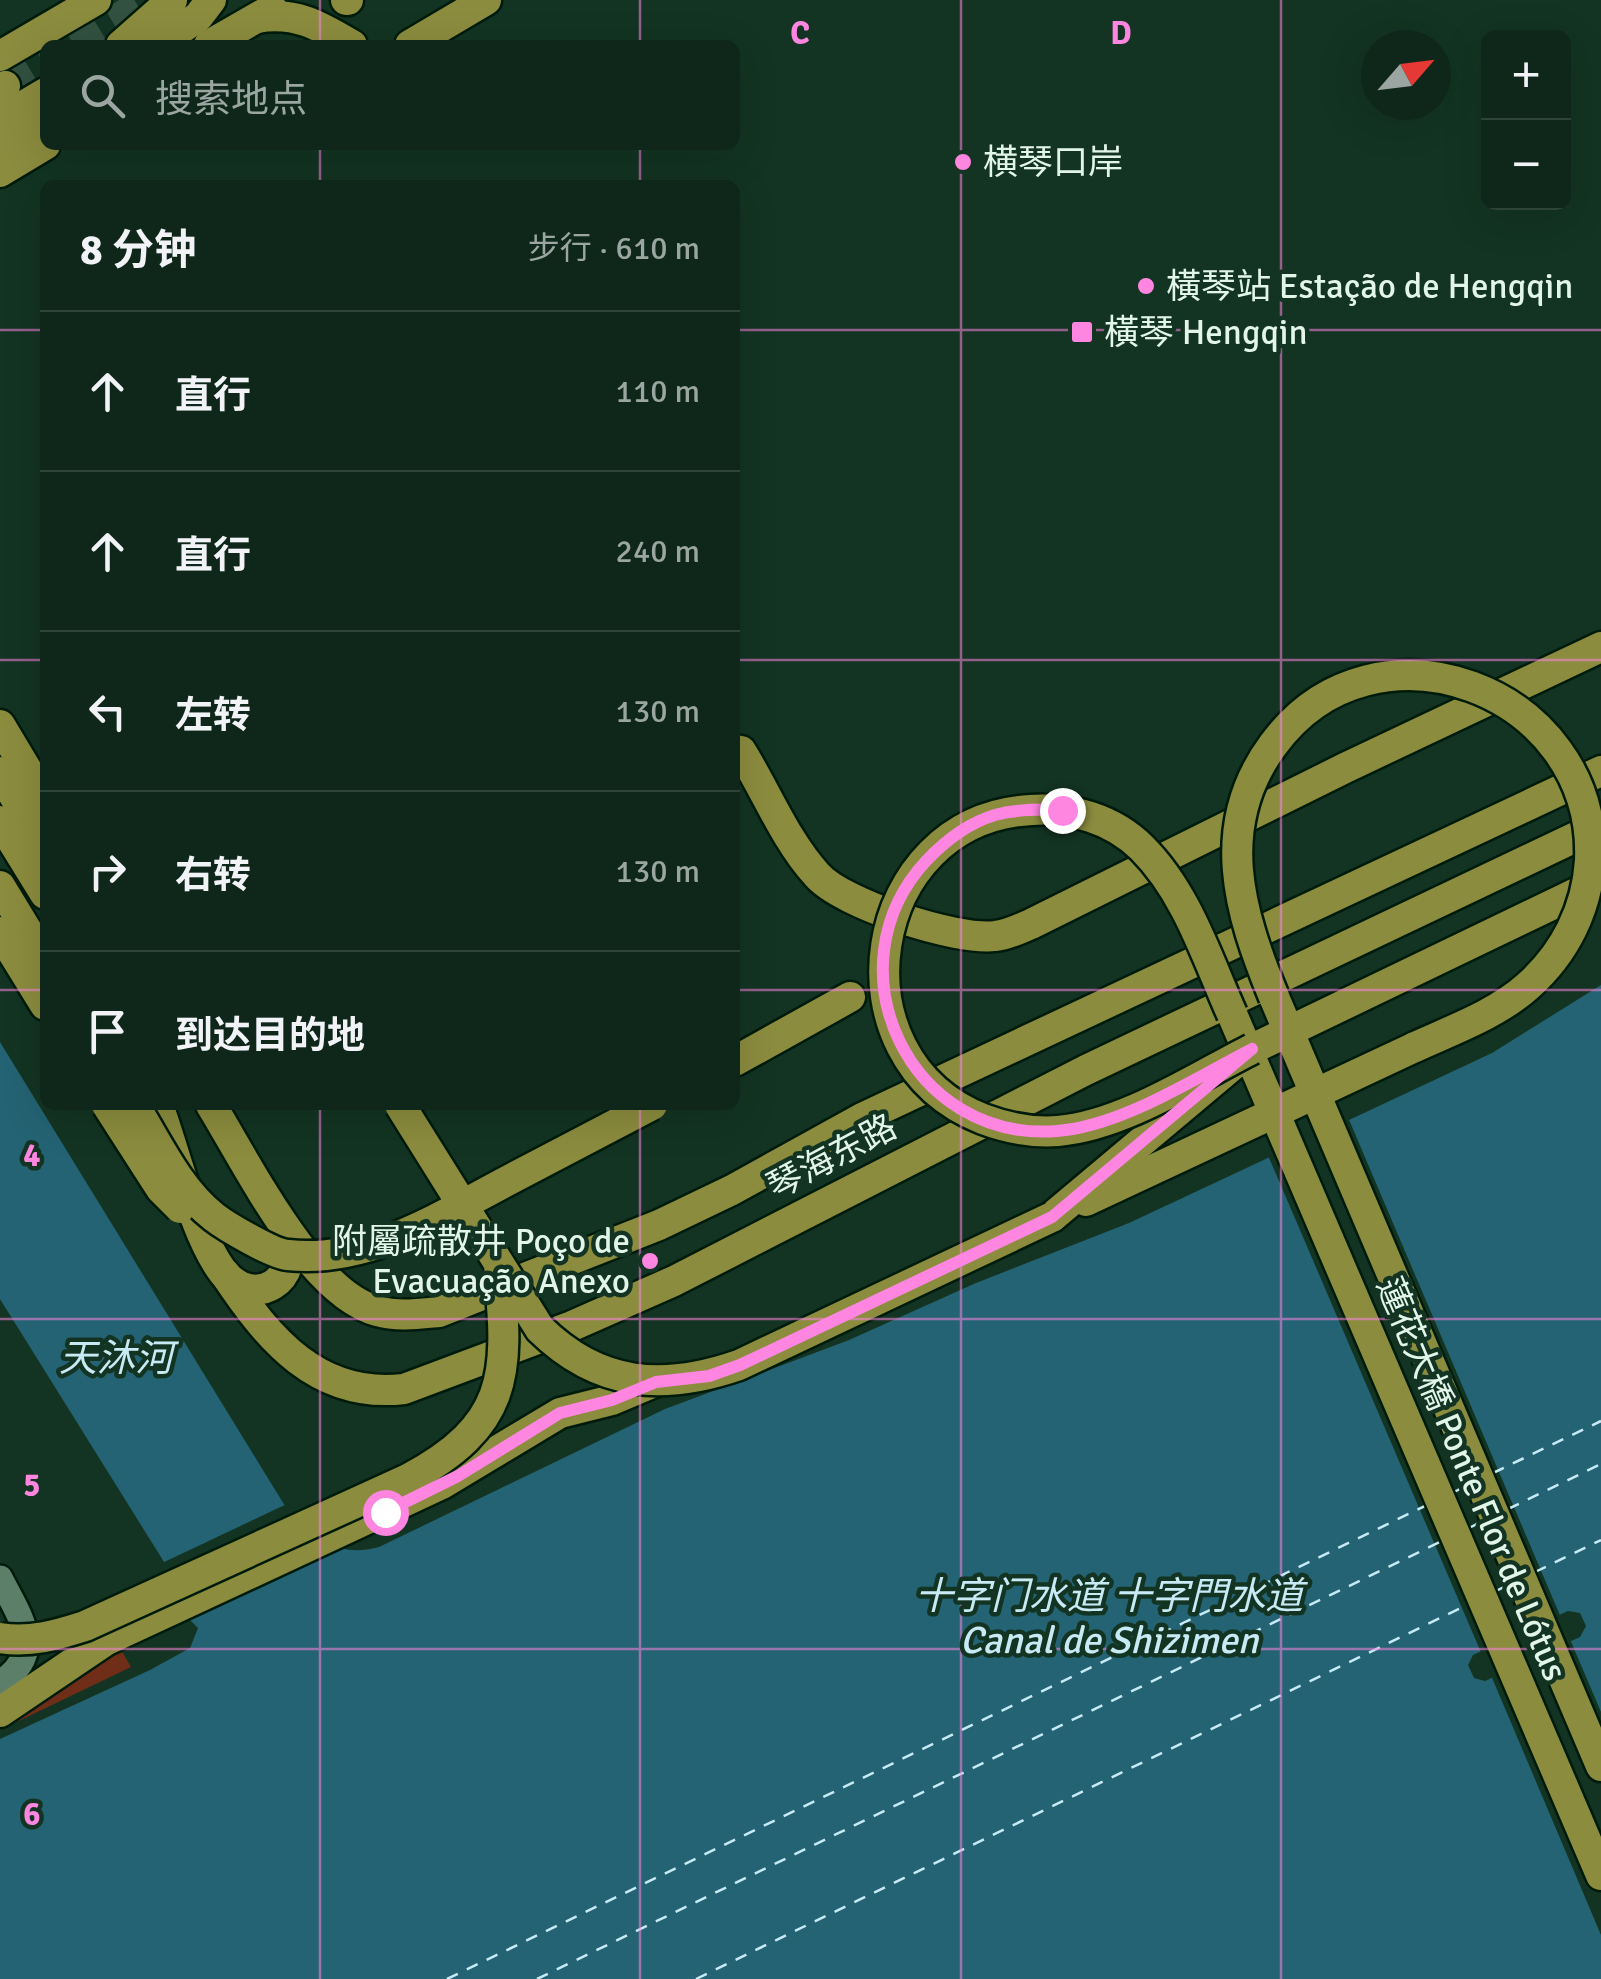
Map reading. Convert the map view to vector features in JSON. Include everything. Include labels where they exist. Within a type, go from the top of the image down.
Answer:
[{"type":"main road","points":[[0,38],[56,0]]},
{"type":"main road","points":[[0,56],[96,0]]},
{"type":"main road","points":[[127,40],[172,0]]},
{"type":"main road","points":[[164,40],[198,16],[212,0]]},
{"type":"main road","points":[[218,40],[286,0]]},
{"type":"main road","points":[[418,40],[486,0]]},
{"type":"main road","points":[[257,18],[298,17],[317,23],[344,40]]},
{"type":"main road","points":[[0,120],[40,96]]},
{"type":"main road","points":[[0,144],[40,121]]},
{"type":"main road","points":[[0,172],[40,148]]},
{"type":"main road","points":[[740,752],[806,862],[826,884],[850,899],[886,913],[966,934],[996,936],[1031,924],[1345,768],[1601,647]]},
{"type":"main road","name":"蓮花大橋 Ponte Flor de Lótus","points":[[403,1110],[523,1306],[561,1350],[608,1374],[656,1382],[709,1376],[740,1365],[1052,1217],[1294,1104],[1311,1096],[1328,1088],[1380,1063],[1478,1017],[1527,987],[1573,930],[1581,908],[1589,866],[1588,819],[1580,791],[1554,745],[1511,704],[1482,689],[1417,675],[1369,679],[1345,688],[1298,717],[1264,756],[1249,787],[1237,838],[1239,894],[1260,964],[1312,1087],[1320,1105],[1328,1123],[1496,1520],[1601,1766]]},
{"type":"main road","points":[[0,725],[40,792]]},
{"type":"main road","name":"琴海东路","points":[[275,1210],[328,1283],[346,1297],[376,1311],[408,1315],[439,1312],[659,1225],[732,1190],[862,1118],[1601,771]]},
{"type":"main road","points":[[0,772],[40,840]]},
{"type":"main road","name":"蓮花大橋 Ponte Flor de Lótus","points":[[1601,881],[1252,1049],[1236,1058],[1134,1108],[1105,1120],[1058,1131],[994,1123],[962,1111],[941,1097],[920,1077],[898,1041],[889,1013],[883,968],[893,913],[920,868],[938,848],[993,816],[1018,810],[1062,810],[1112,826],[1140,846],[1162,871],[1194,927],[1248,1050],[1256,1068],[1601,1875]]},
{"type":"main road","points":[[0,821],[40,886]]},
{"type":"main road","name":"琴海东路","points":[[160,1110],[193,1208],[225,1274],[274,1340],[302,1364],[346,1386],[378,1392],[404,1389],[572,1326],[674,1281],[1052,1087],[1601,825]]},
{"type":"main road","points":[[0,886],[40,952]]},
{"type":"main road","points":[[0,932],[40,997]]},
{"type":"main road","points":[[740,1059],[850,997]]},
{"type":"main road","name":"蓮花大橋 Ponte Flor de Lótus","points":[[1052,1217],[1252,1049]]},
{"type":"main road","points":[[109,1110],[161,1189],[200,1226],[232,1242],[283,1256],[340,1254],[421,1226],[642,1110]]},
{"type":"main road","points":[[137,1110],[180,1180],[213,1216],[283,1256]]},
{"type":"main road","points":[[214,1110],[275,1210],[289,1244],[290,1263],[282,1278],[260,1290],[246,1288],[225,1274]]},
{"type":"main road","points":[[0,1638],[42,1638],[85,1626],[408,1478],[453,1451],[474,1430],[498,1394],[505,1342],[499,1265]]},
{"type":"main road","points":[[0,1712],[105,1641],[442,1484],[560,1413],[612,1400],[656,1382]]},
{"type":"main road","points":[[1457,1538],[1496,1520]]},
{"type":"street","points":[[0,1578],[20,1616],[28,1642],[24,1660],[0,1683]]},
{"type":"shaded area","points":[[101,1615],[131,1667],[0,1730],[0,1713],[63,1658],[59,1639]]},
{"type":"water","name":"十字门水道 十字門水道 Canal de Shizimen","points":[[1601,985],[1601,1979],[0,1979],[0,1739],[190,1648],[198,1628],[176,1606],[179,1586],[0,1299],[0,1042],[290,1514],[331,1544],[352,1550],[379,1547],[665,1409],[849,1340],[976,1283],[1129,1223],[1492,1053]],"holes":[[[1568,1611],[1580,1613],[1586,1626],[1580,1637],[1485,1681],[1474,1678],[1468,1665],[1473,1655]]]},
{"type":"pier","points":[[1347,1115],[1562,1620],[1483,1657],[1267,1153]]},
{"type":"pier","points":[[289,1503],[306,1525],[174,1588],[160,1564]]},
{"type":"pier","points":[[1569,1637],[1601,1712],[1601,1935],[1490,1673]]},
{"type":"ferry route","points":[[1493,1473],[1601,1421]]},
{"type":"ferry route","points":[[1508,1509],[1601,1464]]},
{"type":"ferry route","points":[[1452,1493],[1468,1485]]},
{"type":"ferry route","points":[[447,1979],[1427,1505]]},
{"type":"ferry route","points":[[1467,1529],[1483,1521]]},
{"type":"ferry route","points":[[1535,1572],[1601,1540]]},
{"type":"ferry route","points":[[537,1979],[1442,1541]]},
{"type":"ferry route","points":[[1494,1592],[1510,1584]]},
{"type":"ferry route","points":[[696,1979],[1469,1604]]},
{"type":"tunnel","points":[[82,40],[148,0]]},
{"type":"tunnel","points":[[5,86],[40,65]]},
{"type":"place","name":"横琴口岸","points":[[963,162]]},
{"type":"place","name":"橫琴站 Estação de Hengqin","points":[[1146,286]]},
{"type":"place","name":"橫琴 Hengqin","points":[[1082,332]]},
{"type":"place","name":"附屬疏散井 Poço de Evacuação Anexo","points":[[650,1261]]},
{"type":"route","points":[[385,1512],[458,1476],[560,1413],[612,1400],[656,1382],[709,1376],[740,1365],[1052,1217],[1252,1049],[1134,1108],[1105,1120],[1058,1131],[1016,1129],[962,1111],[920,1077],[898,1041],[884,992],[886,942],[893,913],[904,892],[938,848],[970,826],[1018,810],[1062,810]]},
{"type":"water label","name":"天沐河","points":[[116,1358]]}]
